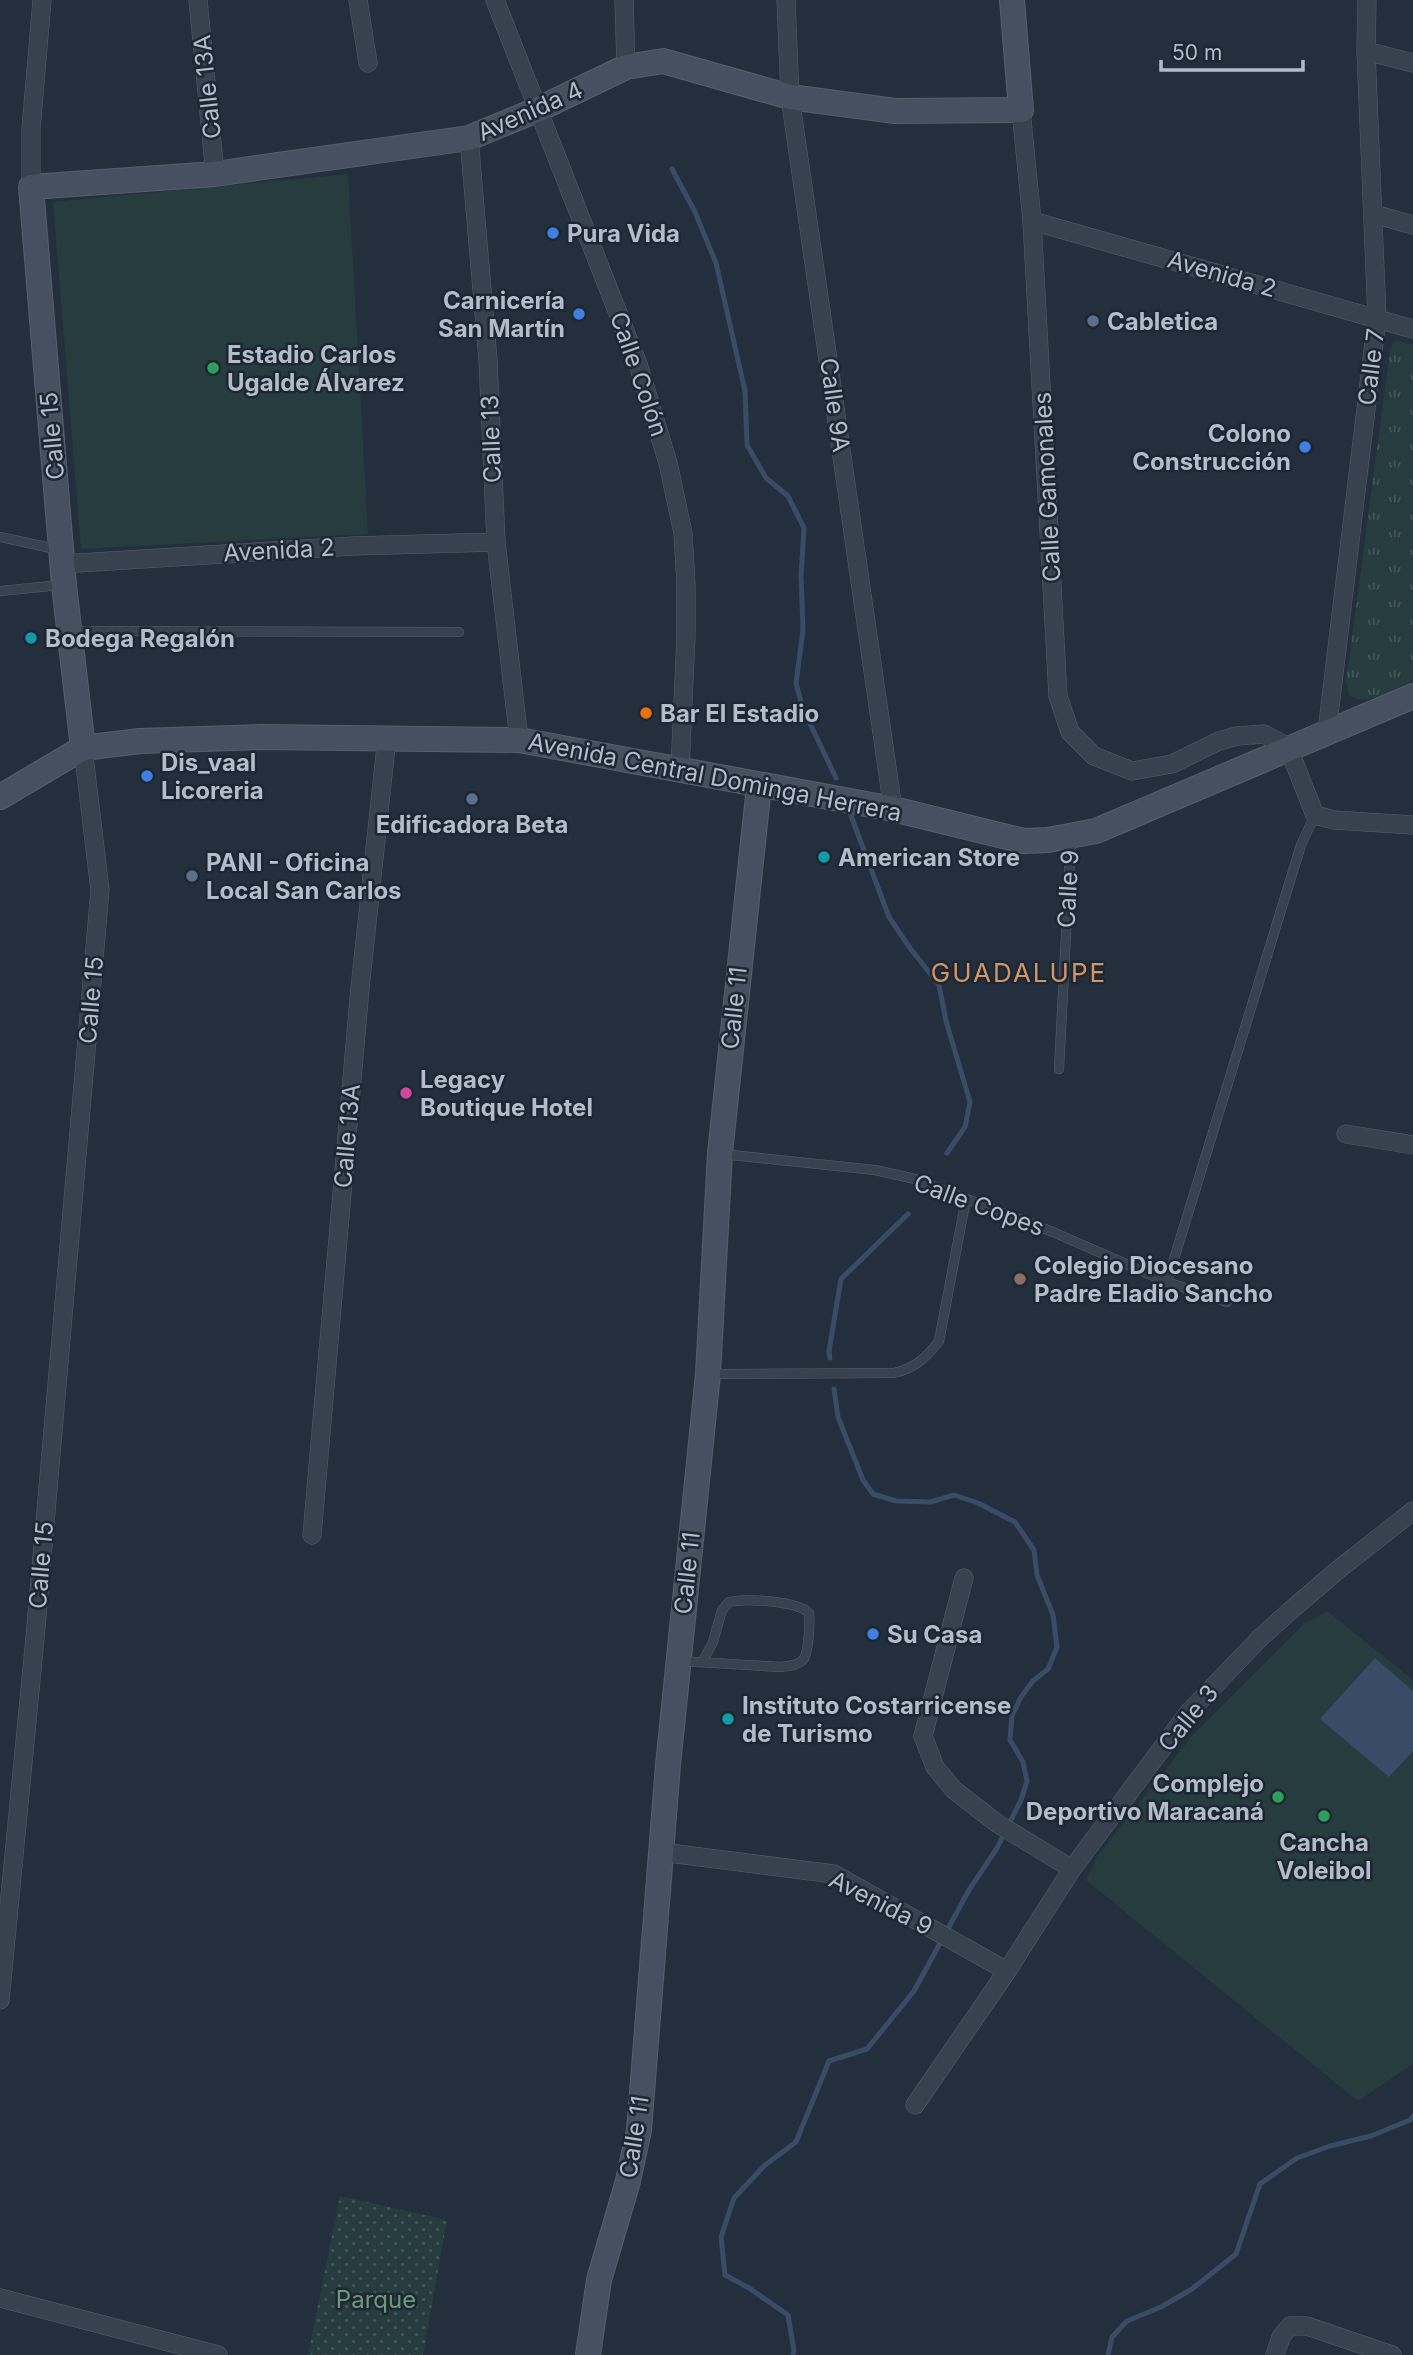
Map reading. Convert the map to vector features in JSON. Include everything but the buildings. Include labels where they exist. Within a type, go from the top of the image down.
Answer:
[{"type":"street","name":"Calle 15","points":[[0,2000],[34,1652],[100,890],[62,566],[32,187],[31,129],[42,0]]},
{"type":"street","name":"Calle 13A","points":[[198,0],[215,174]]},
{"type":"street","points":[[358,0],[368,63]]},
{"type":"street","name":"Calle Colón","points":[[495,0],[638,364],[668,463],[683,533],[686,584],[680,769]]},
{"type":"street","points":[[624,0],[626,67]]},
{"type":"street","name":"Calle 9A","points":[[786,0],[790,97],[893,809]]},
{"type":"street","name":"Calle Gamonales","points":[[1012,0],[1032,220],[1058,696],[1070,732],[1094,756],[1132,771],[1172,764],[1219,741],[1237,736],[1264,734],[1288,747]]},
{"type":"street","name":"Calle 7","points":[[1327,731],[1377,318],[1366,51],[1367,0]]},
{"type":"street","points":[[1366,51],[1413,63]]},
{"type":"street","name":"Avenida 4","points":[[32,187],[215,174],[468,138],[539,109],[626,67],[663,61],[790,97],[895,111],[1021,110]]},
{"type":"street","name":"Calle 13","points":[[468,138],[488,360],[496,542],[519,740]]},
{"type":"street","points":[[1374,214],[1413,225]]},
{"type":"street","name":"Avenida 2","points":[[1032,220],[1413,329]]},
{"type":"street","name":"Avenida 2","points":[[62,566],[353,546],[496,542]]},
{"type":"street","name":"Avenida Central Dominga Herrera","points":[[0,797],[83,748],[140,741],[261,737],[519,740],[893,809],[1024,841],[1048,840],[1096,831],[1413,696]]},
{"type":"street","name":"Calle 13A","points":[[312,1535],[360,988],[387,737]]},
{"type":"street","points":[[1288,747],[1315,815],[1334,820],[1413,825]]},
{"type":"street","name":"Calle 11","points":[[588,2355],[599,2280],[628,2181],[639,2130],[678,1661],[708,1374],[720,1153],[759,786]]},
{"type":"street","points":[[1346,1134],[1413,1145]]},
{"type":"street","name":"Calle 3","points":[[915,2105],[1007,1971],[1072,1869],[1189,1712],[1260,1638],[1290,1611],[1413,1511]]},
{"type":"street","points":[[964,1578],[923,1736],[935,1767],[954,1790],[998,1824],[1072,1869]]},
{"type":"street","name":"Avenida 9","points":[[661,1852],[834,1874],[1007,1971]]},
{"type":"street","points":[[0,2298],[218,2355]]},
{"type":"street","points":[[1275,2355],[1281,2337],[1290,2326],[1307,2326],[1392,2355]]},
{"type":"lane","points":[[0,537],[62,566]]},
{"type":"lane","points":[[0,591],[62,566]]},
{"type":"lane","points":[[69,631],[458,632]]},
{"type":"lane","points":[[1167,1282],[1301,845],[1315,815]]},
{"type":"lane","name":"Calle 9","points":[[1059,1069],[1071,836]]},
{"type":"lane","name":"Calle Copes","points":[[720,1153],[875,1170],[915,1179],[1053,1232],[1167,1282],[1227,1302]]},
{"type":"lane","points":[[708,1374],[894,1373],[910,1369],[927,1356],[939,1341],[966,1199]]},
{"type":"lane","points":[[678,1661],[794,1666],[806,1656],[809,1613],[797,1605],[740,1600],[729,1602],[722,1610],[713,1642],[703,1661]]},
{"type":"green space","name":"Estadio Carlos Ugalde Álvarez","points":[[348,174],[368,534],[81,549],[53,202]]},
{"type":"green space","points":[[1393,342],[1413,345],[1413,680],[1381,696],[1364,699],[1349,695],[1346,682],[1390,351]]},
{"type":"green space","name":"Complejo Deportivo Maracaná","points":[[1327,1611],[1413,1680],[1413,2064],[1358,2101],[1086,1880],[1097,1857],[1191,1737],[1304,1624]]},
{"type":"green space","name":"Parque","points":[[340,2196],[447,2220],[423,2355],[308,2355]]},
{"type":"water","points":[[1375,1658],[1413,1691],[1413,1751],[1389,1777],[1320,1719]]},
{"type":"waterway","points":[[672,169],[695,212],[716,263],[745,391],[747,445],[766,478],[788,496],[804,528],[801,576],[803,630],[796,683],[803,709],[836,778]]},
{"type":"waterway","points":[[850,813],[889,917],[939,985],[946,1021],[970,1102],[965,1127],[947,1153]]},
{"type":"waterway","points":[[830,1358],[841,1279],[908,1214]]},
{"type":"waterway","points":[[793,2355],[788,2315],[725,2275],[721,2237],[734,2198],[765,2165],[796,2142],[829,2061],[867,2049],[914,1991],[969,1890],[997,1848],[1021,1800],[1027,1781],[1023,1762],[1010,1740],[1012,1716],[1033,1681],[1048,1669],[1057,1647],[1053,1615],[1037,1575],[1034,1550],[1015,1522],[978,1503],[954,1495],[931,1502],[896,1501],[873,1494],[863,1480],[838,1417],[834,1389]]},
{"type":"waterway","points":[[1108,2355],[1112,2337],[1127,2321],[1161,2307],[1192,2289],[1236,2254],[1260,2184],[1297,2158],[1371,2136],[1410,2120],[1413,2116]]},
{"type":"place","name":"Pura Vida","points":[[553,233]]},
{"type":"place","name":"Carnicería San Martín","points":[[579,314]]},
{"type":"place","name":"Cabletica","points":[[1093,321]]},
{"type":"place","name":"Estadio Carlos Ugalde Álvarez","points":[[213,368]]},
{"type":"place","name":"Colono Construcción","points":[[1305,447]]},
{"type":"place","name":"Bodega Regalón","points":[[31,638]]},
{"type":"place","name":"Bar El Estadio","points":[[646,713]]},
{"type":"place","name":"Dis_vaal Licoreria","points":[[147,776]]},
{"type":"place","name":"Edificadora Beta","points":[[472,799]]},
{"type":"place","name":"American Store","points":[[824,857]]},
{"type":"place","name":"PANI - Oficina Local San Carlos","points":[[192,876]]},
{"type":"place","name":"Legacy Boutique Hotel","points":[[406,1093]]},
{"type":"place","name":"Colegio Diocesano Padre Eladio Sancho","points":[[1020,1279]]},
{"type":"place","name":"Su Casa","points":[[873,1634]]},
{"type":"place","name":"Instituto Costarricense de Turismo","points":[[728,1719]]},
{"type":"place","name":"Complejo Deportivo Maracaná","points":[[1278,1797]]},
{"type":"place","name":"Cancha Voleibol","points":[[1324,1816]]},
{"type":"district","name":"GUADALUPE","points":[[1019,972]]}]
